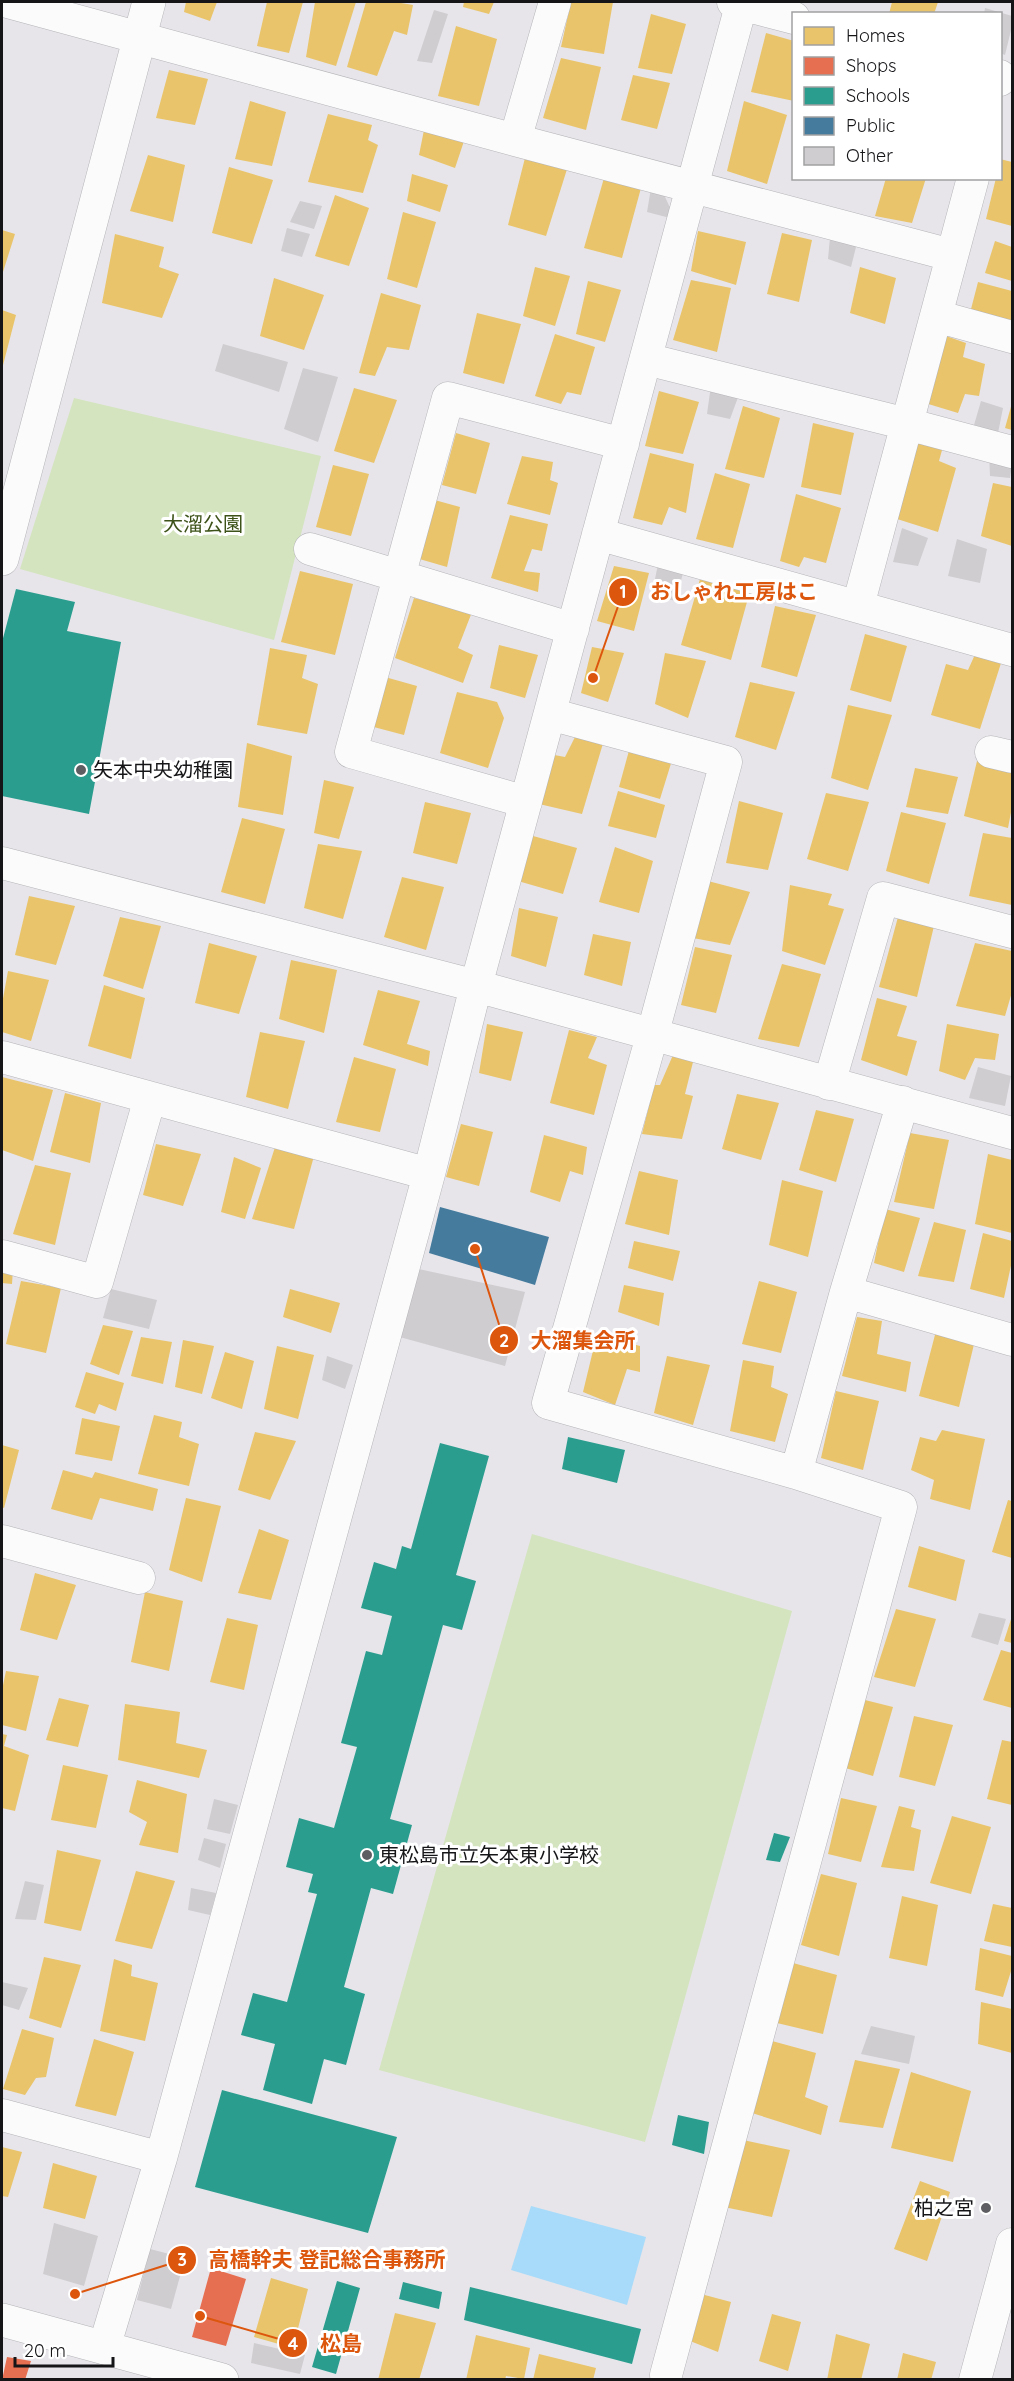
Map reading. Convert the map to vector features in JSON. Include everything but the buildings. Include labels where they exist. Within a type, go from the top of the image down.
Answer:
[{"type":"street","points":[[8,2],[692,188],[951,255]]},
{"type":"street","points":[[2,560],[149,2]]},
{"type":"street","points":[[514,140],[555,2]]},
{"type":"street","points":[[104,2348],[161,2158],[429,1174],[476,987],[692,188],[739,2],[792,17]]},
{"type":"street","points":[[858,606],[972,180]]},
{"type":"street","points":[[936,316],[1012,337]]},
{"type":"street","points":[[646,359],[1012,452]]},
{"type":"street","points":[[526,802],[351,752],[447,398],[622,444]]},
{"type":"street","points":[[598,534],[1012,650]]},
{"type":"street","points":[[310,549],[573,629]]},
{"type":"street","points":[[550,714],[726,762],[652,1036],[548,1403],[796,1473],[901,1507],[671,2378]]},
{"type":"street","points":[[2,863],[476,987],[1012,1133]]},
{"type":"street","points":[[829,1084],[883,898],[1012,932]]},
{"type":"street","points":[[2,1057],[429,1174]]},
{"type":"street","points":[[2,1256],[97,1282],[150,1098]]},
{"type":"street","points":[[796,1473],[846,1292],[903,1102]]},
{"type":"street","points":[[846,1292],[1012,1340]]},
{"type":"street","points":[[2,1541],[139,1578]]},
{"type":"street","points":[[2,2115],[161,2158]]},
{"type":"street","points":[[975,2379],[1012,2244]]},
{"type":"street","points":[[2,2320],[222,2379]]},
{"type":"green space","name":"大溜公園","points":[[74,398],[321,456],[274,640],[20,569]]},
{"type":"green space","points":[[532,1534],[792,1611],[645,2142],[379,2070]]},
{"type":"water","points":[[531,2206],[646,2237],[627,2305],[511,2270]]},
{"type":"place","name":"おしゃれ工房はこ","points":[[593,678]]},
{"type":"place","name":"矢本中央幼稚園","points":[[81,770]]},
{"type":"place","name":"大溜集会所","points":[[475,1249]]},
{"type":"place","name":"東松島市立矢本東小学校","points":[[367,1855]]},
{"type":"place","name":"柏之宮","points":[[986,2208]]},
{"type":"place","name":"高橋幹夫 登記総合事務所","points":[[75,2294]]},
{"type":"place","name":"松島","points":[[200,2316]]}]
